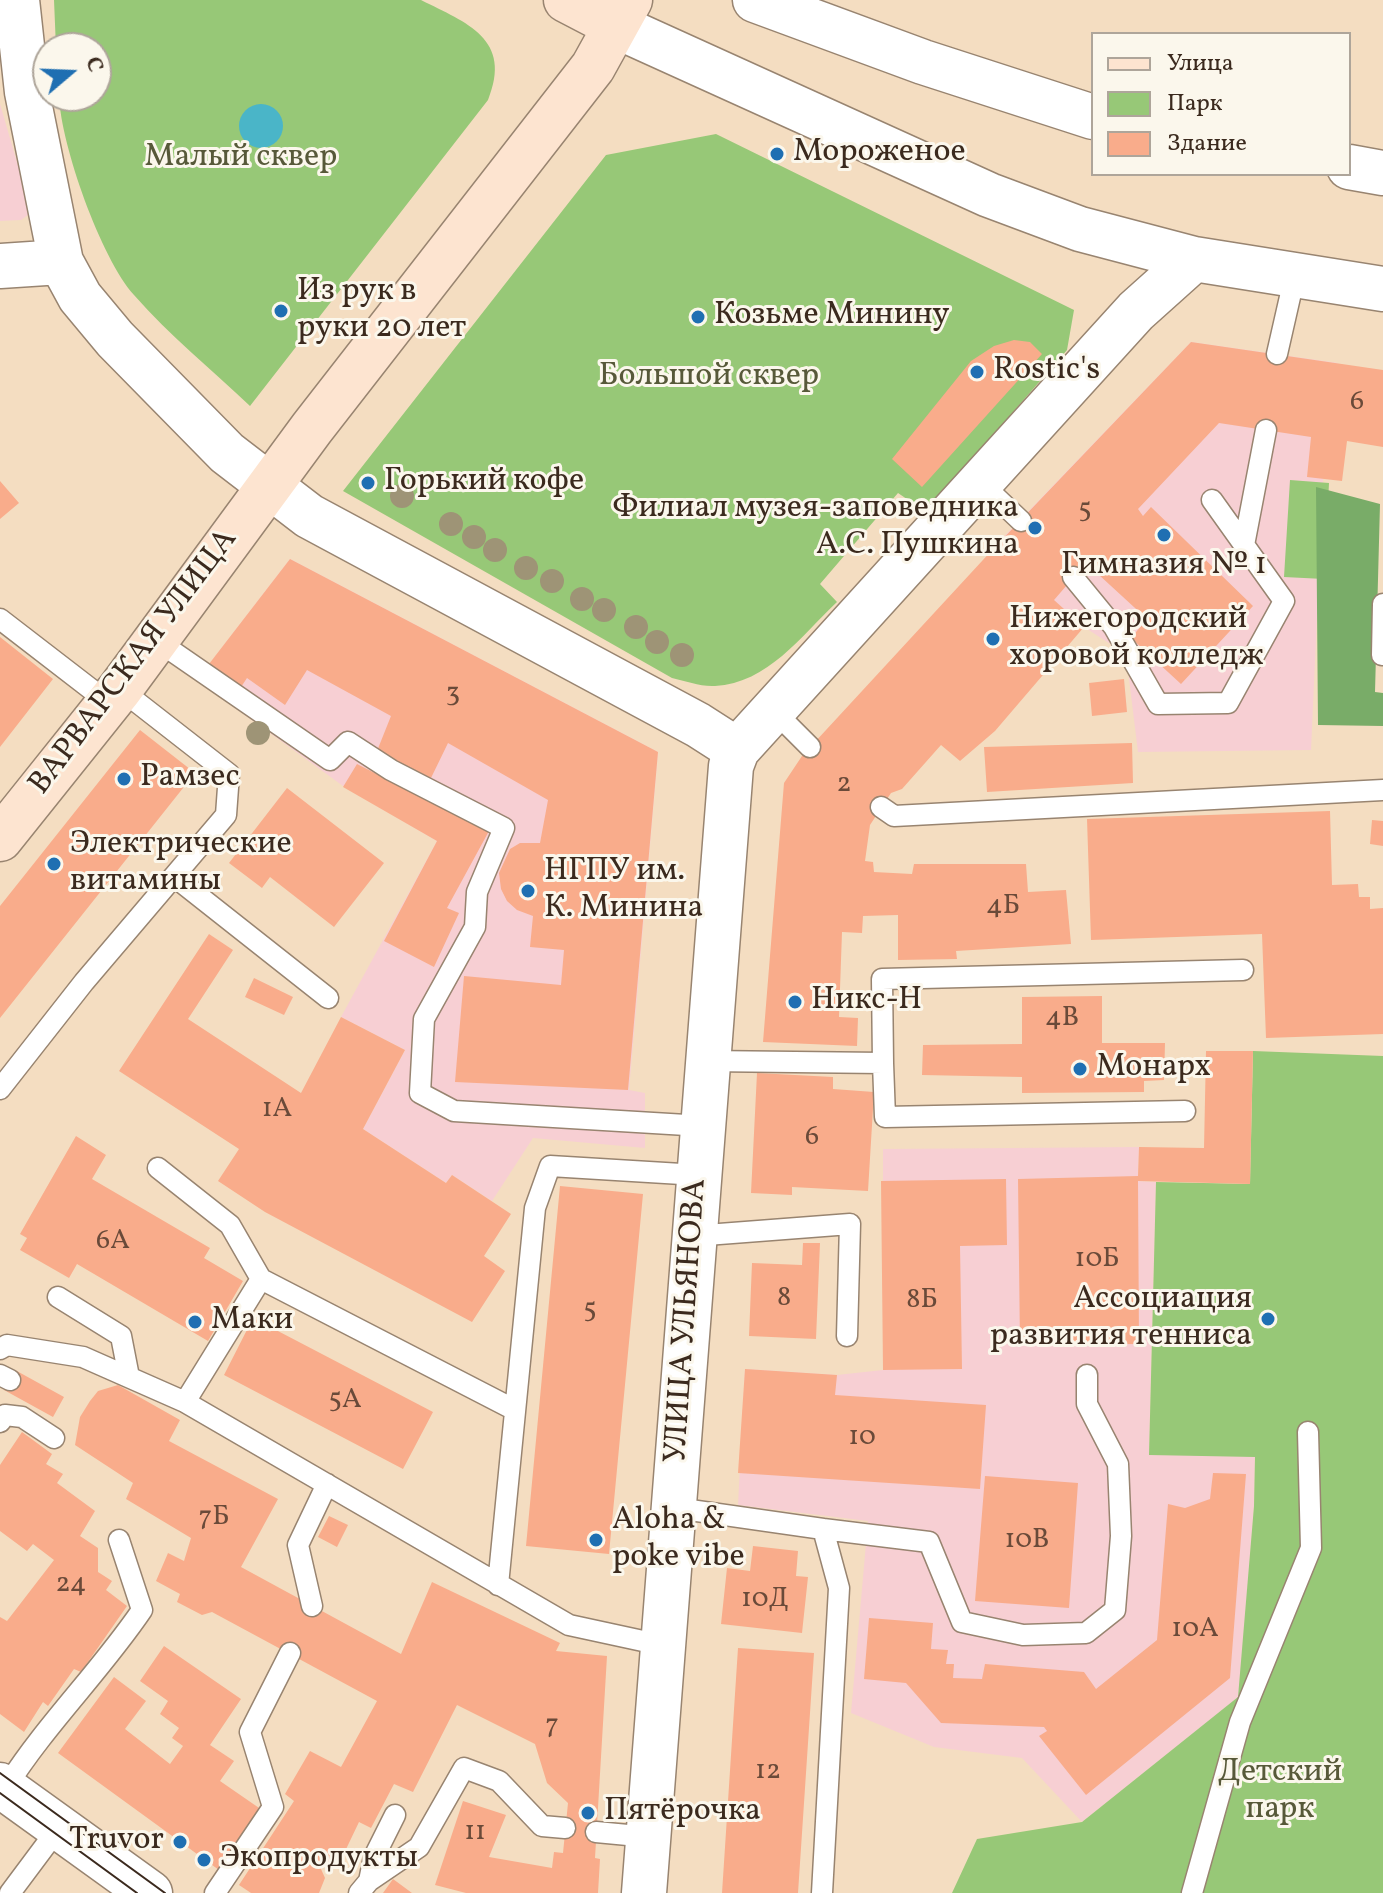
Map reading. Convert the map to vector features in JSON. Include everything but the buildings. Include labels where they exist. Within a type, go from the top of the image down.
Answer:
[{"type":"main road","points":[[566,0],[622,13]]},
{"type":"main road","name":"ВАРВАРСКАЯ УЛИЦА","points":[[0,839],[115,696],[269,485],[593,67],[622,13]]},
{"type":"street","points":[[17,0],[27,92],[61,262],[80,297],[115,339],[227,453],[309,516],[698,725],[737,750],[775,712],[1136,311],[1194,259]]},
{"type":"street","points":[[755,0],[923,62],[1091,116]]},
{"type":"street","points":[[622,13],[989,195],[1080,229],[1194,259],[1383,289]]},
{"type":"street","points":[[1351,167],[1383,173]]},
{"type":"street","points":[[0,266],[61,262]]},
{"type":"street","name":"УЛИЦА УЛЬЯНОВА","points":[[644,1893],[666,1646],[706,1061],[731,766],[737,750]]},
{"type":"street","points":[[3,1787],[150,1893]]},
{"type":"lane","points":[[1277,354],[1295,275]]},
{"type":"lane","points":[[1244,545],[1266,430]]},
{"type":"lane","points":[[981,483],[1021,521]]},
{"type":"lane","points":[[1073,577],[1114,627],[1158,704],[1228,703],[1284,601],[1212,500]]},
{"type":"lane","points":[[1382,655],[1383,604]]},
{"type":"lane","points":[[0,619],[229,774],[226,815],[176,878],[84,982],[0,1089]]},
{"type":"lane","points":[[156,640],[330,760],[348,742],[391,770],[504,828],[477,892],[475,927],[424,1019],[420,1093],[454,1111],[703,1126]]},
{"type":"lane","points":[[775,712],[810,747]]},
{"type":"lane","points":[[881,807],[894,816],[1383,790]]},
{"type":"lane","points":[[176,878],[328,998]]},
{"type":"lane","points":[[1185,1111],[885,1117],[882,979],[1243,970]]},
{"type":"lane","points":[[706,1061],[883,1063]]},
{"type":"lane","points":[[498,1585],[535,1208],[550,1166],[698,1175]]},
{"type":"lane","points":[[158,1168],[230,1225],[261,1279],[513,1409]]},
{"type":"lane","points":[[693,1236],[850,1224],[847,1336]]},
{"type":"lane","points":[[185,1402],[221,1349],[261,1279]]},
{"type":"lane","points":[[58,1297],[121,1336],[129,1377]]},
{"type":"lane","points":[[0,1349],[7,1345],[83,1357],[129,1377],[185,1402],[569,1625],[666,1646]]},
{"type":"lane","points":[[676,1508],[929,1542],[962,1622],[1023,1635],[1086,1633],[1115,1610],[1121,1536],[1118,1464],[1087,1404],[1087,1375]]},
{"type":"lane","points":[[2,1415],[22,1417],[54,1438]]},
{"type":"lane","points":[[1192,1893],[1240,1722],[1311,1548],[1308,1432]]},
{"type":"lane","points":[[312,1606],[298,1545],[327,1484]]},
{"type":"lane","points":[[822,1893],[839,1588],[823,1529]]},
{"type":"lane","points":[[3,1787],[70,1701],[110,1657],[142,1610],[119,1540]]},
{"type":"lane","points":[[215,1893],[273,1807],[250,1732],[290,1653]]},
{"type":"lane","points":[[364,1887],[419,1847],[464,1768],[499,1781],[542,1826],[565,1828]]},
{"type":"lane","points":[[364,1887],[374,1857],[395,1815]]},
{"type":"lane","points":[[10,1893],[60,1826]]},
{"type":"lane","points":[[596,1832],[649,1837]]},
{"type":"shaded area","points":[[0,104],[30,207],[28,215],[21,220],[0,221]]},
{"type":"shaded area","name":"Гимназия № 1","points":[[1191,342],[1338,363],[1325,438],[1311,750],[1138,752],[1126,654],[1084,627],[993,548]]},
{"type":"shaded area","name":"НГПУ им. К. Минина","points":[[290,559],[658,752],[629,1090],[645,1093],[645,1148],[533,1138],[492,1201],[452,1175],[446,1183],[363,1129],[405,1050],[341,1017],[437,841],[343,786],[197,680]]},
{"type":"shaded area","points":[[1139,1147],[1138,1181],[1156,1182],[1149,1454],[1255,1456],[1239,1697],[1082,1822],[1022,1758],[934,1747],[851,1713],[868,1521],[738,1505],[745,1369],[837,1375],[883,1370],[883,1149]]},
{"type":"green space","name":"Малый сквер","points":[[54,0],[421,0],[469,26],[481,36],[495,62],[494,79],[488,100],[250,406],[147,310],[121,278],[109,255],[75,171],[61,112],[112,112],[112,32],[55,32]]},
{"type":"green space","name":"Большой сквер","points":[[716,134],[1074,310],[1067,350],[926,512],[898,493],[820,584],[837,602],[797,643],[767,667],[734,683],[710,686],[672,678],[343,491],[606,155]]},
{"type":"green space","points":[[1290,480],[1329,483],[1324,579],[1284,577]]},
{"type":"green space","points":[[1316,487],[1380,504],[1375,692],[1383,693],[1383,726],[1318,725]]},
{"type":"green space","name":"Детский парк","points":[[1253,1051],[1383,1056],[1383,1893],[952,1893],[977,1839],[1082,1822],[1238,1697],[1254,1506],[1255,1457],[1149,1455],[1156,1182],[1250,1184]]},
{"type":"water","points":[[261,104],[277,110],[283,126],[277,142],[261,148],[245,142],[239,126],[245,110]]},
{"type":"tram line","points":[[0,1773],[165,1893]]},
{"type":"tram line","points":[[0,1793],[137,1893]]},
{"type":"place","name":"Мороженое","points":[[777,154]]},
{"type":"place","name":"Из рук в руки 20 лет","points":[[281,311]]},
{"type":"place","name":"Козьме Минину","points":[[698,317]]},
{"type":"place","name":"Rostic's","points":[[977,372]]},
{"type":"place","name":"Горький кофе","points":[[368,483]]},
{"type":"place","name":"Филиал музея-заповедника А.С. Пушкина","points":[[1035,528]]},
{"type":"place","name":"Гимназия № 1","points":[[1164,535]]},
{"type":"place","name":"Нижегородский хоровой колледж","points":[[993,639]]},
{"type":"place","name":"Рамзес","points":[[124,779]]},
{"type":"place","name":"Электрические витамины","points":[[54,864]]},
{"type":"place","name":"НГПУ им. К. Минина","points":[[528,891]]},
{"type":"place","name":"Никс-Н","points":[[795,1002]]},
{"type":"place","name":"Монарх","points":[[1080,1069]]},
{"type":"place","name":"Ассоциация развития тенниса","points":[[1268,1319]]},
{"type":"place","name":"Маки","points":[[195,1322]]},
{"type":"place","name":"Aloha & poke vibe","points":[[596,1540]]},
{"type":"place","name":"Пятёрочка","points":[[588,1813]]},
{"type":"place","name":"Truvor","points":[[180,1842]]},
{"type":"place","name":"Экопродукты","points":[[204,1860]]}]
